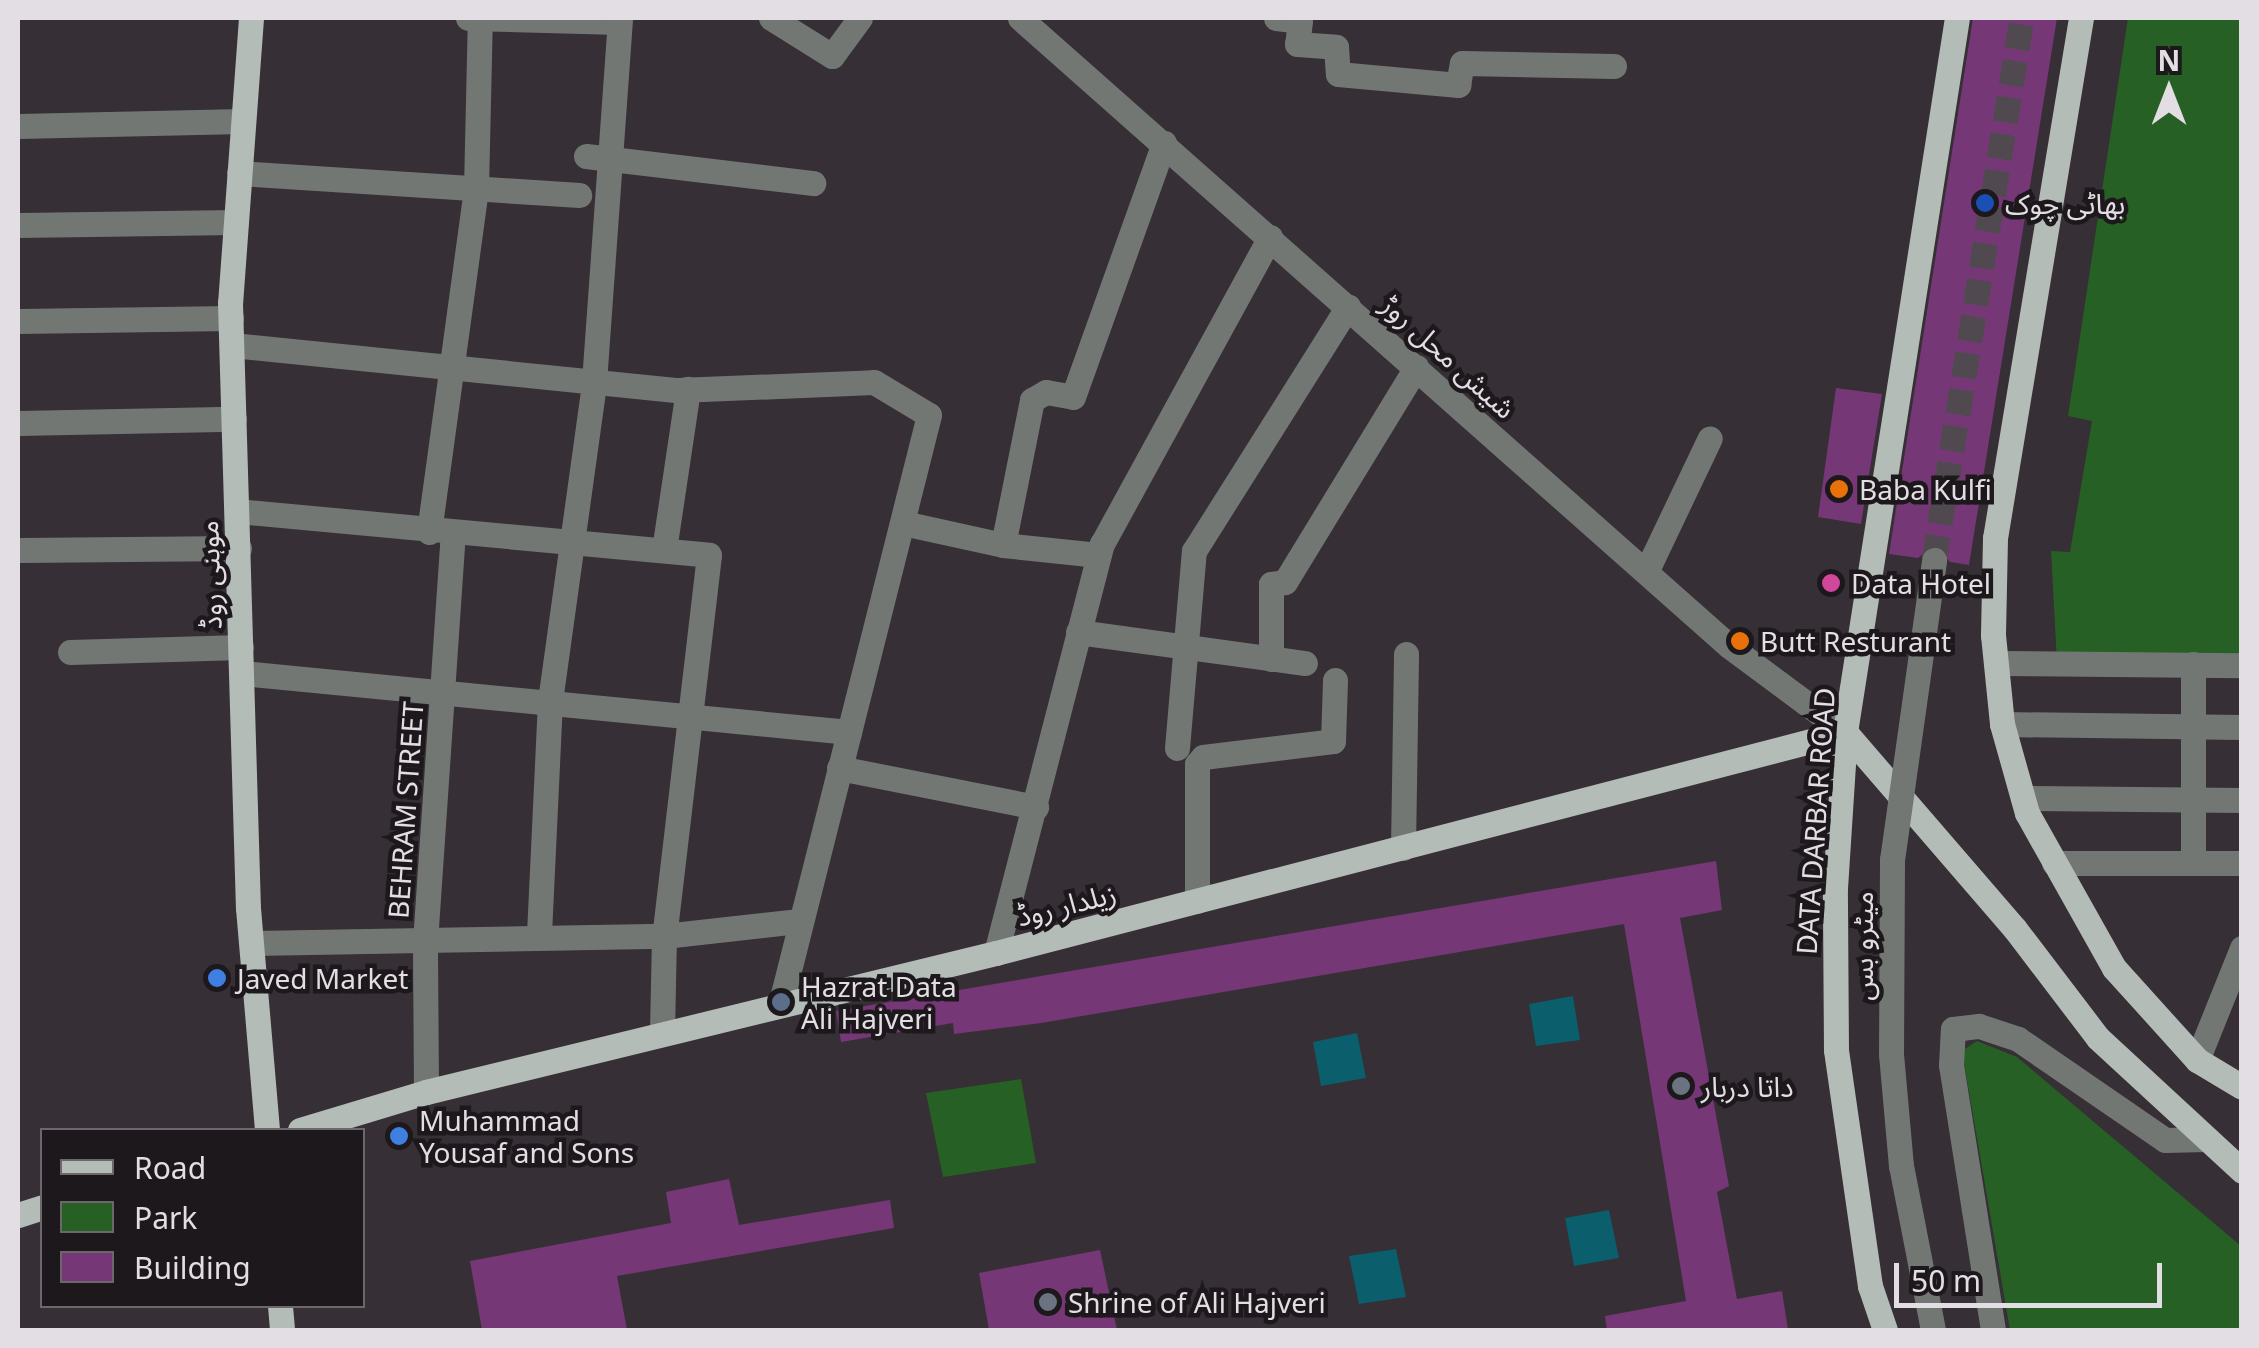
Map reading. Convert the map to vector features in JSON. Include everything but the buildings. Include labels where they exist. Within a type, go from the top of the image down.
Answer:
[{"type":"main road","name":"موہنی روڈ","points":[[251,18],[231,318],[252,944],[266,1128]]},
{"type":"main road","name":"DATA DARBAR ROAD","points":[[1885,1330],[1870,1286],[1836,1050],[1835,888],[1846,732],[1956,18]]},
{"type":"main road","points":[[2081,18],[1995,538],[1996,662],[2002,724],[2023,798],[2054,863],[2114,968],[2198,1060],[2242,1087]]},
{"type":"main road","name":"زیلدار روڈ","points":[[307,1128],[426,1092],[781,1002],[996,953],[1846,732]]},
{"type":"main road","points":[[1846,732],[2004,915],[2098,1038],[2242,1171]]},
{"type":"street","points":[[468,18],[619,20],[597,157],[594,382],[567,540],[550,701],[539,934]]},
{"type":"street","name":"BEHRAM STREET","points":[[426,1092],[425,942],[444,692],[441,533],[450,368],[476,189],[480,18]]},
{"type":"street","points":[[771,18],[832,56],[860,18]]},
{"type":"street","name":"شیش محل روڑ","points":[[1020,18],[1044,26],[1164,142],[1729,646],[1846,732]]},
{"type":"street","points":[[1276,18],[1300,20],[1297,44],[1336,47],[1338,74],[1458,85],[1462,64],[1614,66]]},
{"type":"street","points":[[18,126],[244,121]]},
{"type":"street","points":[[1004,545],[1032,400],[1046,392],[1073,396],[1164,142]]},
{"type":"street","points":[[597,157],[813,183]]},
{"type":"street","points":[[239,174],[579,196]]},
{"type":"street","points":[[18,225],[236,222]]},
{"type":"street","points":[[996,953],[1098,555],[1270,237]]},
{"type":"street","points":[[1176,748],[1194,551],[1348,306]]},
{"type":"street","points":[[18,321],[231,318]]},
{"type":"street","points":[[232,346],[688,390],[887,386],[929,415],[797,922],[781,1002]]},
{"type":"street","points":[[1271,659],[1271,584],[1284,582],[1416,367]]},
{"type":"street","points":[[664,550],[688,390]]},
{"type":"street","points":[[18,423],[234,418]]},
{"type":"street","points":[[1646,572],[1710,438]]},
{"type":"street","points":[[237,512],[709,555],[713,562],[664,936],[662,1033]]},
{"type":"street","points":[[903,523],[1004,545],[1098,555]]},
{"type":"street","points":[[18,550],[239,548]]},
{"type":"street","name":"میٹرو بس","points":[[1933,1330],[1902,1166],[1891,1035],[1892,860],[1934,560]]},
{"type":"street","points":[[1078,632],[1306,663]]},
{"type":"street","points":[[70,652],[241,646]]},
{"type":"street","points":[[1403,848],[1406,654]]},
{"type":"street","points":[[1996,662],[2242,664]]},
{"type":"street","points":[[2193,664],[2193,863]]},
{"type":"street","points":[[242,673],[849,732]]},
{"type":"street","points":[[1198,901],[1198,764],[1202,757],[1333,740],[1334,680]]},
{"type":"street","points":[[2002,724],[2242,727]]},
{"type":"street","points":[[840,768],[1036,806]]},
{"type":"street","points":[[2023,798],[2242,800]]},
{"type":"street","points":[[2054,863],[2242,863]]},
{"type":"street","points":[[252,944],[425,942],[539,934],[664,936],[797,922]]},
{"type":"street","points":[[2198,1060],[2242,948]]},
{"type":"street","points":[[1994,1330],[1952,1065],[1954,1028],[1979,1026],[2018,1039],[2165,1140],[2206,1139]]},
{"type":"green space","points":[[2128,18],[2241,18],[2241,664],[2057,663],[2051,551],[2070,552],[2092,421],[2068,416]]},
{"type":"green space","points":[[1977,1041],[2017,1057],[2241,1246],[2241,1330],[2010,1330],[1962,1051]]},
{"type":"green space","points":[[1021,1079],[1036,1163],[943,1177],[926,1093]]},
{"type":"water","points":[[1573,996],[1580,1040],[1536,1046],[1529,1004]]},
{"type":"water","points":[[1357,1033],[1366,1078],[1321,1086],[1313,1042]]},
{"type":"water","points":[[1609,1210],[1619,1258],[1574,1266],[1565,1218]]},
{"type":"water","points":[[1396,1249],[1406,1297],[1359,1304],[1349,1256]]},
{"type":"tunnel","points":[[1934,560],[2022,18]]},
{"type":"place","name":"بھاٹی چوک","points":[[1985,203]]},
{"type":"place","name":"Baba Kulfi","points":[[1839,489]]},
{"type":"place","name":"Data Hotel","points":[[1831,583]]},
{"type":"place","name":"Butt Resturant","points":[[1740,641]]},
{"type":"place","name":"Javed Market","points":[[217,978]]},
{"type":"place","name":"Hazrat Data Ali Hajveri","points":[[781,1002]]},
{"type":"place","name":"داتا دربار","points":[[1681,1086]]},
{"type":"place","name":"Muhammad Yousaf and Sons","points":[[399,1136]]},
{"type":"place","name":"Shrine of Ali Hajveri","points":[[1048,1302]]}]
